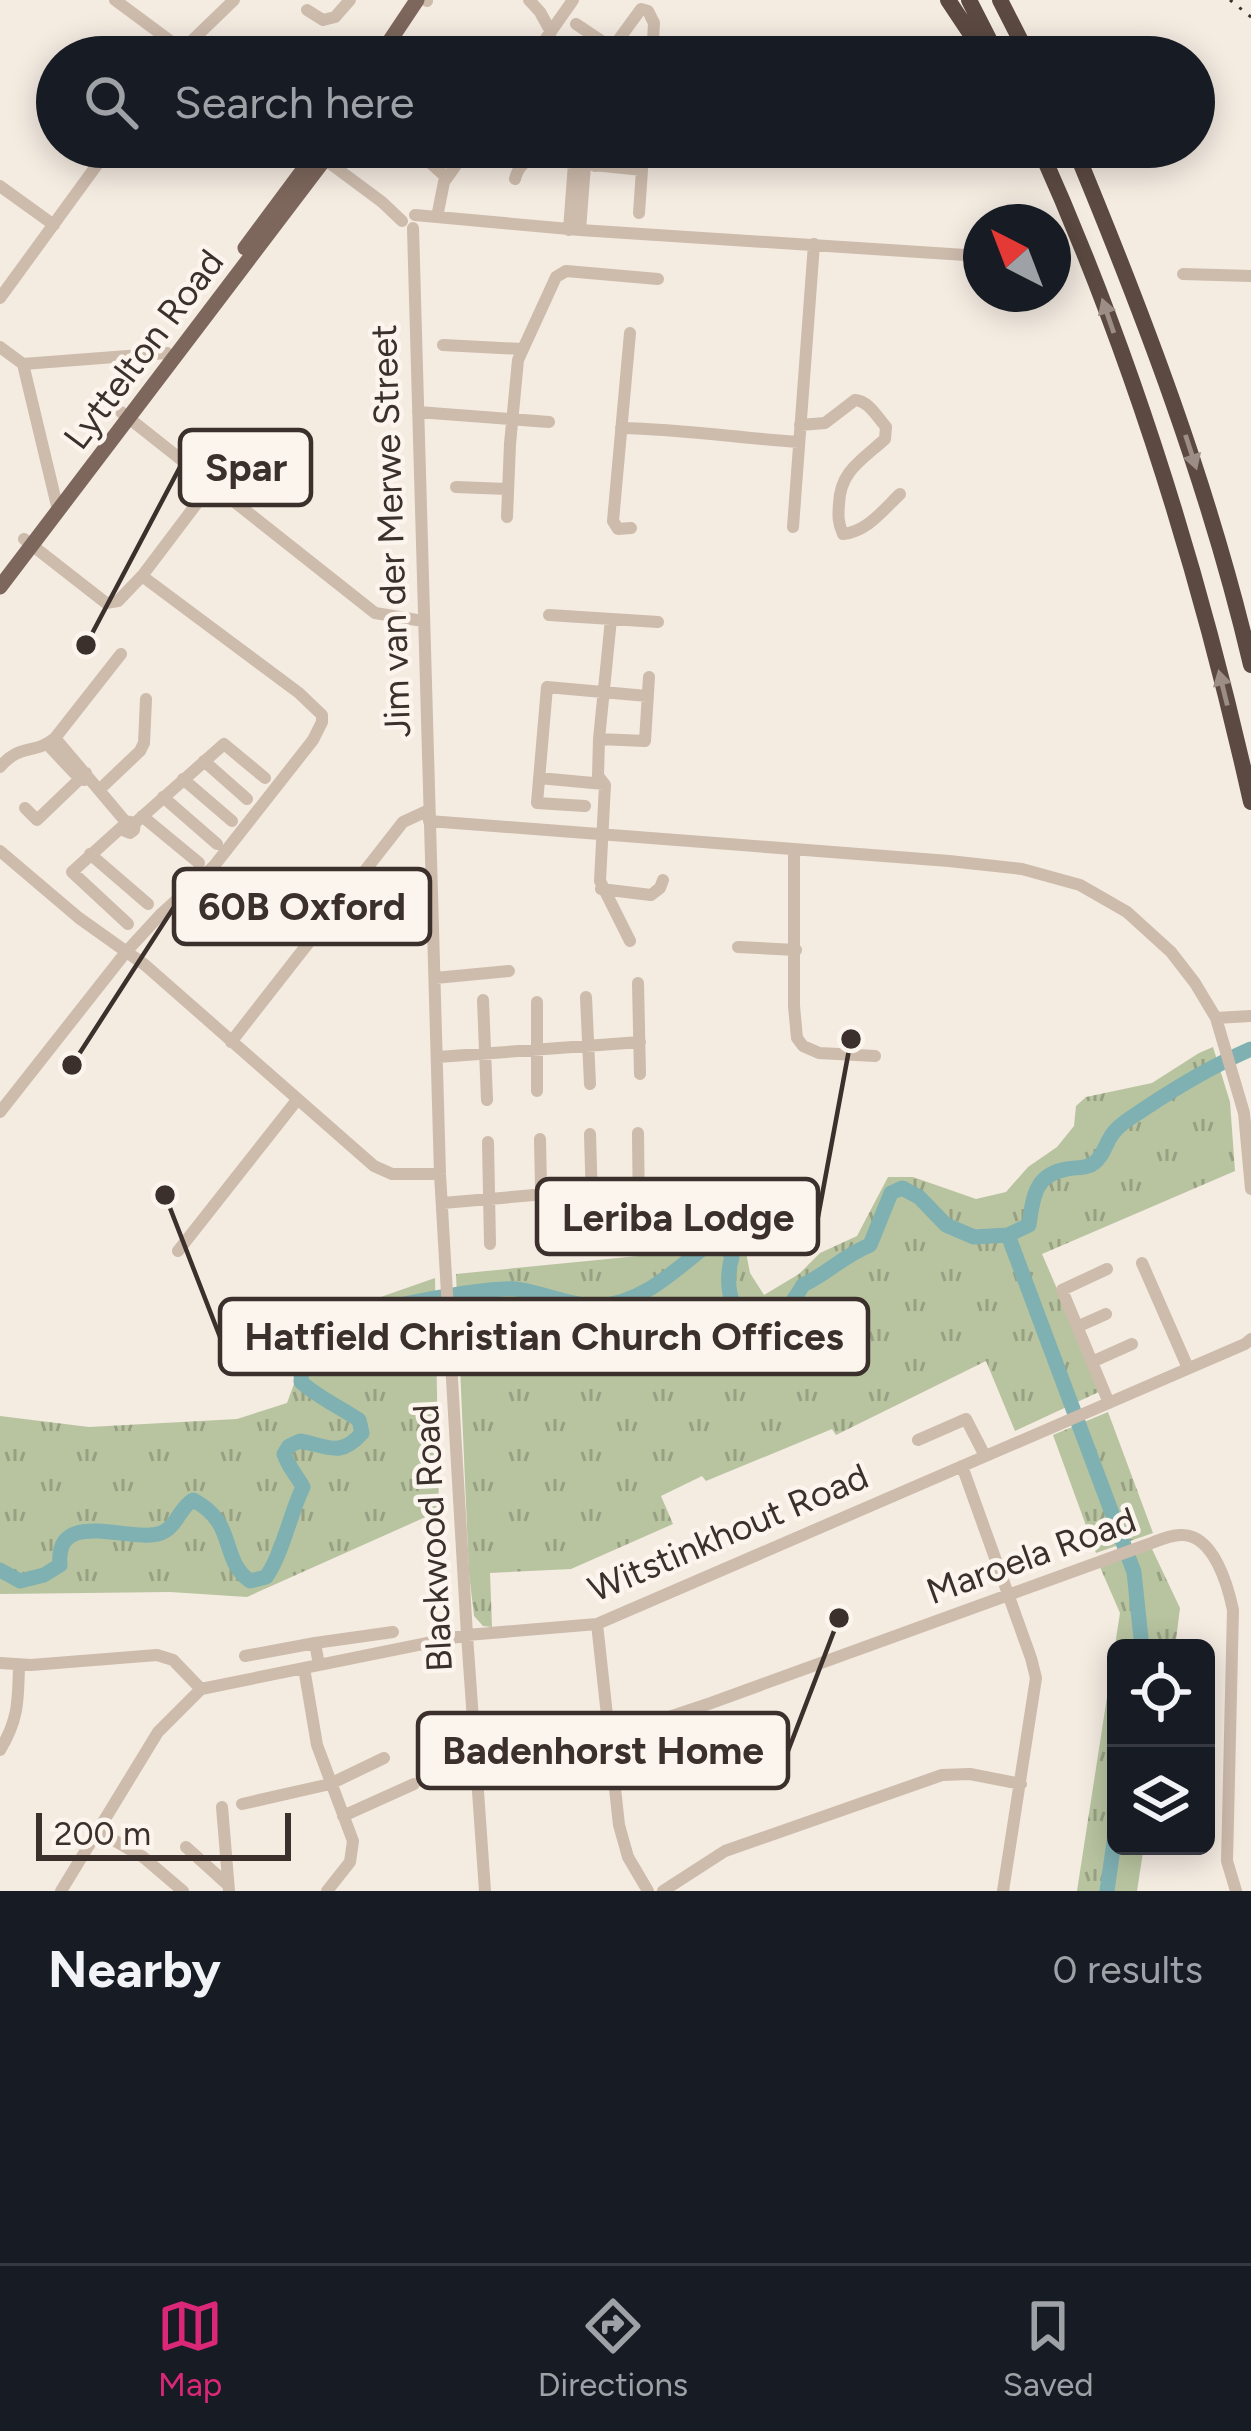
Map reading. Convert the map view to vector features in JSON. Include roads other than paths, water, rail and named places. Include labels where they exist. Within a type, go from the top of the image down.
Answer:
[{"type":"highway","points":[[948,0],[972,36]]},
{"type":"highway","points":[[969,0],[987,36]]},
{"type":"highway","points":[[1003,0],[1021,36]]},
{"type":"highway","points":[[1047,168],[1094,276],[1195,576],[1251,802]]},
{"type":"highway","points":[[1083,168],[1177,409],[1229,572],[1251,664]]},
{"type":"main road","points":[[396,36],[424,0]]},
{"type":"main road","points":[[403,36],[424,0]]},
{"type":"main road","name":"Lyttelton Road","points":[[125,415],[167,352],[309,168]]},
{"type":"main road","name":"Lyttelton Road","points":[[0,587],[28,542],[309,168]]},
{"type":"main road","name":"Lyttelton Road","points":[[0,570],[28,542]]},
{"type":"street","points":[[115,0],[138,8],[165,36]]},
{"type":"street","points":[[200,36],[234,0]]},
{"type":"street","points":[[308,10],[323,20],[335,17],[350,0]]},
{"type":"street","points":[[529,0],[550,32]]},
{"type":"street","points":[[547,36],[573,0]]},
{"type":"street","points":[[625,36],[643,5],[654,22],[653,36]]},
{"type":"street","points":[[575,24],[591,36]]},
{"type":"street","points":[[0,298],[95,168]]},
{"type":"street","points":[[342,168],[410,221],[435,217],[963,255]]},
{"type":"street","points":[[436,168],[446,177]]},
{"type":"street","points":[[435,217],[453,168]]},
{"type":"street","points":[[515,179],[519,168]]},
{"type":"street","points":[[575,230],[585,168]]},
{"type":"street","points":[[619,168],[642,170],[639,213]]},
{"type":"street","points":[[0,185],[54,225]]},
{"type":"street","name":"Jim van der Merwe Street","points":[[410,221],[429,816]]},
{"type":"street","points":[[793,527],[814,244]]},
{"type":"street","points":[[507,517],[516,369],[560,272],[658,279]]},
{"type":"street","points":[[1183,274],[1251,276]]},
{"type":"street","points":[[629,333],[613,521],[618,529],[631,528]]},
{"type":"street","points":[[443,345],[521,350]]},
{"type":"street","points":[[0,346],[23,364],[57,504]]},
{"type":"street","points":[[23,364],[167,352]]},
{"type":"street","points":[[800,425],[825,423],[859,400],[886,427],[885,440],[841,482],[838,524],[843,533],[865,526],[901,494]]},
{"type":"street","points":[[418,412],[549,422]]},
{"type":"street","points":[[125,415],[375,614],[423,621]]},
{"type":"street","points":[[621,428],[668,428],[689,434],[799,442]]},
{"type":"street","points":[[28,542],[106,603],[112,602],[142,576],[213,482]]},
{"type":"street","points":[[456,487],[507,489]]},
{"type":"street","points":[[0,1112],[126,952],[224,854],[322,722],[322,715],[298,693],[142,576]]},
{"type":"street","points":[[549,615],[658,622]]},
{"type":"street","points":[[611,619],[599,739],[598,776],[604,784],[602,889],[630,941]]},
{"type":"street","points":[[0,767],[17,752],[51,741],[121,654]]},
{"type":"street","points":[[599,739],[644,741],[649,677]]},
{"type":"street","points":[[585,806],[538,803],[547,687],[647,696]]},
{"type":"street","points":[[26,808],[41,824],[89,781],[140,751],[146,698]]},
{"type":"street","points":[[51,741],[131,822],[199,862]]},
{"type":"street","points":[[128,924],[73,875],[75,868],[222,745],[228,744],[265,778]]},
{"type":"street","points":[[203,761],[248,799]]},
{"type":"street","points":[[539,778],[604,784]]},
{"type":"street","points":[[182,779],[232,821]]},
{"type":"street","points":[[163,797],[217,844]]},
{"type":"street","points":[[231,1042],[403,823],[429,816],[602,836],[1022,869],[1080,885],[1127,912],[1150,930],[1195,983],[1216,1018],[1244,1113],[1251,1189]]},
{"type":"street","name":"Blackwood Road","points":[[429,816],[440,1174],[485,1891]]},
{"type":"street","points":[[794,850],[794,1006],[800,1042],[818,1053],[875,1057]]},
{"type":"street","points":[[0,851],[165,983],[382,1172],[440,1174]]},
{"type":"street","points":[[90,854],[148,904]]},
{"type":"street","points":[[602,889],[644,896],[655,893],[663,880]]},
{"type":"street","points":[[738,947],[796,950]]},
{"type":"street","points":[[435,978],[509,970]]},
{"type":"street","points":[[638,983],[640,1074]]},
{"type":"street","points":[[586,997],[590,1084]]},
{"type":"street","points":[[483,1000],[487,1100]]},
{"type":"street","points":[[537,1001],[537,1091]]},
{"type":"street","points":[[1216,1018],[1251,1016]]},
{"type":"street","points":[[438,1057],[640,1042]]},
{"type":"street","points":[[178,1251],[297,1100]]},
{"type":"street","points":[[638,1133],[638,1222]]},
{"type":"street","points":[[590,1134],[592,1235]]},
{"type":"street","points":[[540,1139],[542,1235]]},
{"type":"street","points":[[488,1142],[490,1244]]},
{"type":"street","points":[[443,1203],[638,1186]]},
{"type":"street","points":[[1142,1263],[1188,1368]]},
{"type":"street","points":[[1107,1269],[1064,1287],[1108,1403]]},
{"type":"street","points":[[1079,1326],[1106,1314]]},
{"type":"street","name":"Witstinkhout Road","points":[[201,1689],[467,1635],[597,1624],[1251,1339]]},
{"type":"street","points":[[1094,1361],[1132,1344]]},
{"type":"street","points":[[918,1440],[965,1419],[985,1456]]},
{"type":"street","points":[[962,1466],[1036,1678],[1003,1891]]},
{"type":"street","name":"Maroela Road","points":[[609,1726],[666,1718],[711,1703],[1181,1534],[1201,1541],[1212,1555],[1231,1600],[1227,1861],[1236,1891]]},
{"type":"street","points":[[597,1624],[624,1844],[648,1891]]},
{"type":"street","points":[[245,1656],[392,1632]]},
{"type":"street","points":[[315,1643],[317,1745],[354,1851],[327,1891]]},
{"type":"street","points":[[0,1663],[157,1654],[173,1660],[201,1689],[158,1732],[61,1891]]},
{"type":"street","points":[[0,1750],[17,1713],[19,1665]]},
{"type":"street","points":[[242,1804],[330,1784],[383,1758]]},
{"type":"street","points":[[663,1891],[725,1851],[942,1775],[970,1774],[1021,1784]]},
{"type":"street","points":[[343,1816],[415,1784]]},
{"type":"street","points":[[222,1807],[229,1888]]},
{"type":"street","points":[[98,1831],[143,1857],[182,1891]]},
{"type":"street","points":[[186,1847],[229,1888]]},
{"type":"waterway","points":[[0,1570],[20,1581],[44,1575],[60,1565],[62,1547],[69,1537],[82,1532],[161,1533],[193,1500],[217,1519],[240,1572],[250,1581],[266,1577],[303,1487],[284,1454],[289,1446],[300,1441],[340,1448],[362,1433],[359,1420],[301,1382],[308,1352],[329,1327],[391,1307],[500,1289],[588,1306],[613,1304],[656,1284],[707,1245],[727,1248],[732,1257],[733,1302],[741,1313],[760,1321],[786,1308],[803,1285],[870,1245],[891,1193],[902,1188],[919,1197],[946,1225],[974,1237],[1008,1235],[1029,1225],[1034,1196],[1048,1176],[1091,1165],[1124,1122],[1196,1076],[1251,1049]]},
{"type":"waterway","points":[[1008,1235],[1134,1572],[1141,1639]]},
{"type":"waterway","points":[[1107,1891],[1112,1855]]},
{"type":"railway","points":[[1230,0],[1251,17]]},
{"type":"place","name":"Spar","points":[[86,645]]},
{"type":"place","name":"Leriba Lodge","points":[[851,1039]]},
{"type":"place","name":"60B Oxford","points":[[72,1065]]},
{"type":"place","name":"Hatfield Christian Church Offices","points":[[165,1195]]},
{"type":"place","name":"Badenhorst Home","points":[[839,1618]]}]
